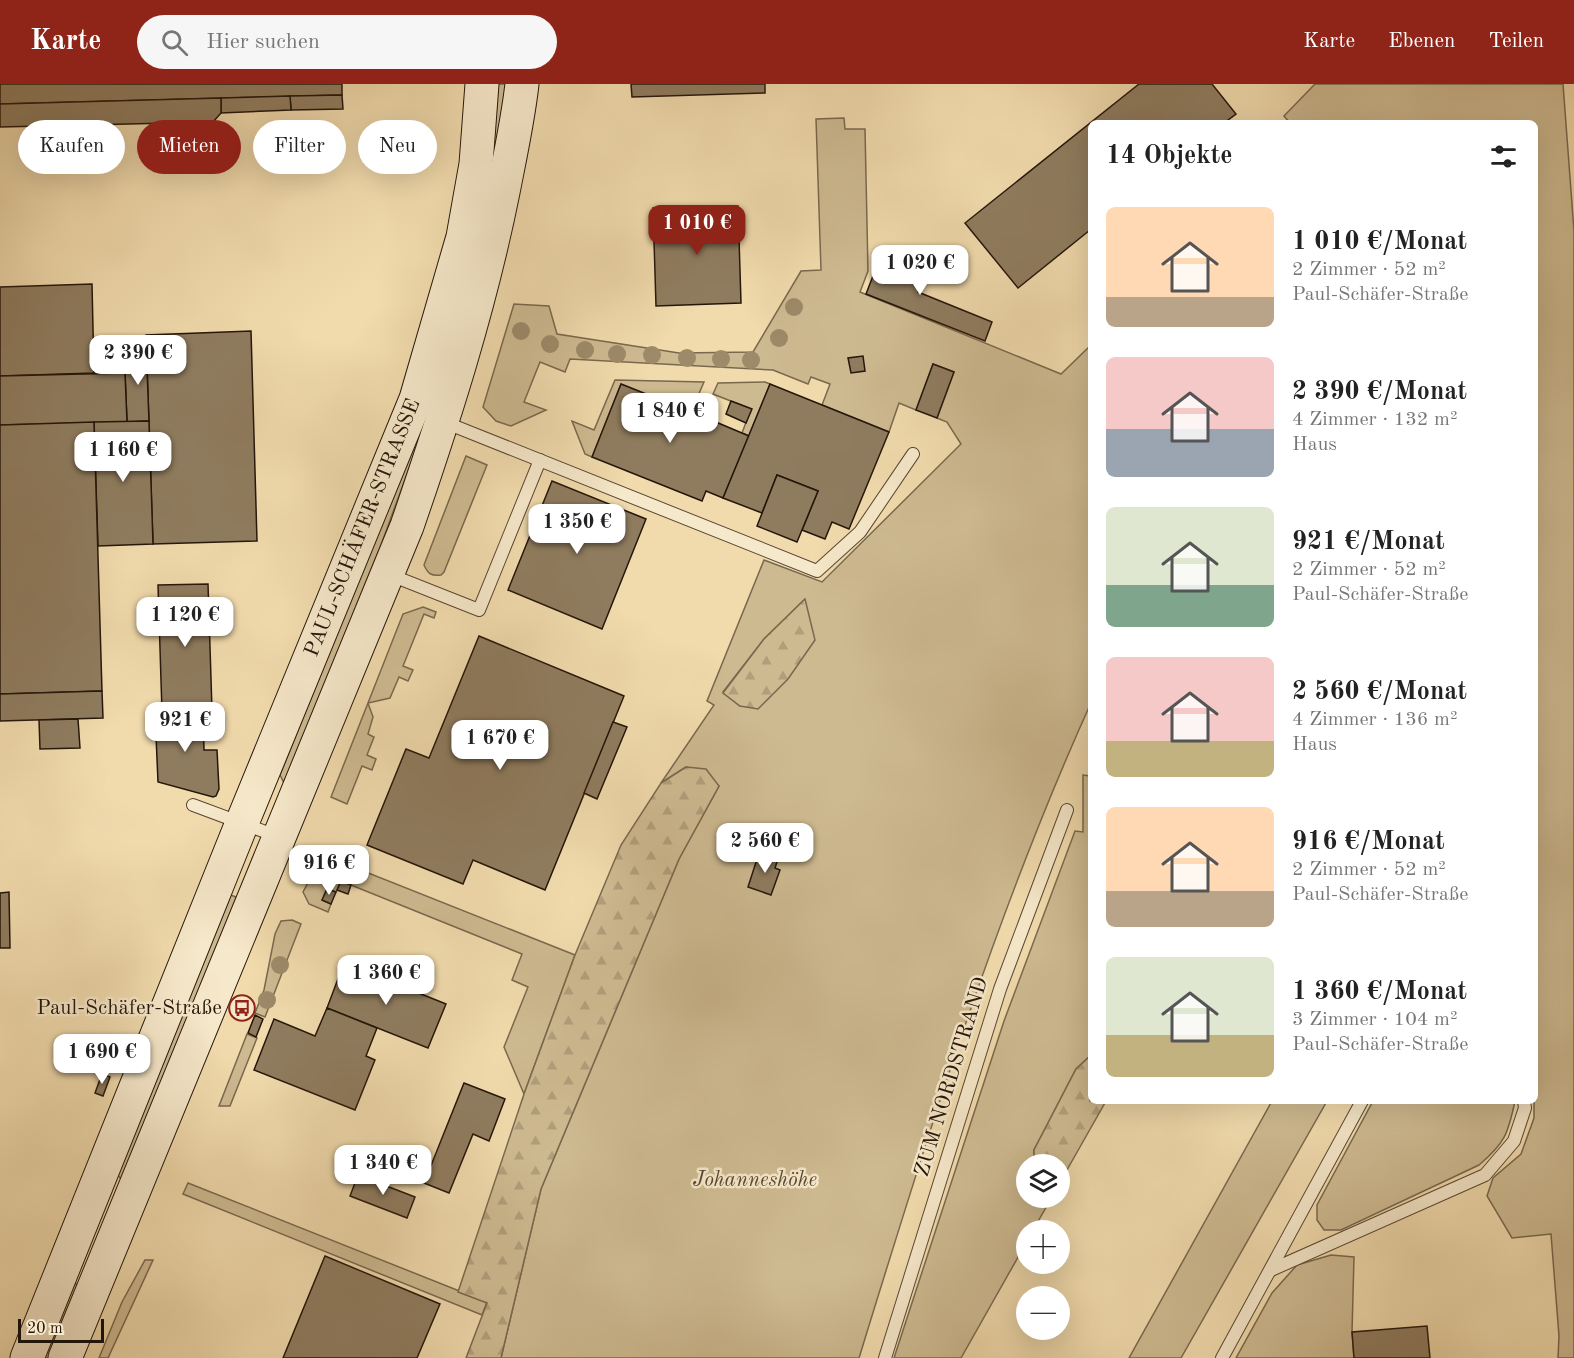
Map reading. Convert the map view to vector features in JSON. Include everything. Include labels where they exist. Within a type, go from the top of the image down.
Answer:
[{"type":"main road","name":"PAUL-SCHÄFER-STRASSE","points":[[65,1358],[100,1225],[242,823],[416,399],[463,237],[476,164],[482,84]]},
{"type":"main road","name":"PAUL-SCHÄFER-STRASSE","points":[[27,1358],[100,1225],[280,838],[407,526],[443,422],[490,256],[522,84]]},
{"type":"lane","points":[[443,422],[817,571],[860,532],[913,454]]},
{"type":"lane","points":[[388,573],[480,610],[540,460]]},
{"type":"lane","points":[[193,805],[280,838]]},
{"type":"lane","name":"ZUM NORDSTRAND","points":[[885,1358],[999,989],[1067,810]]},
{"type":"lane","points":[[1222,1358],[1360,1104]]},
{"type":"lane","points":[[1271,1270],[1485,1175],[1514,1141],[1524,1104]]},
{"type":"green space","points":[[498,84],[506,84],[500,141],[427,419],[381,545],[287,778],[283,781],[280,775],[374,542]]},
{"type":"green space","points":[[1315,84],[1563,84],[1574,231],[1574,1358],[1558,1358],[1559,1336],[1551,1234],[1512,1238],[1487,1196],[1493,1178],[1521,1154],[1534,1118],[1534,1104],[1538,1104],[1538,120],[1287,120],[1284,116]]},
{"type":"green space","name":"Johanneshöhe","points":[[844,118],[845,129],[865,129],[868,271],[860,292],[1061,374],[1088,348],[1088,710],[1023,865],[964,1027],[859,1358],[501,1358],[541,1189],[679,859],[719,786],[686,767],[661,783],[714,705],[707,701],[764,560],[822,582],[961,444],[947,422],[937,418],[954,372],[933,364],[916,410],[899,403],[889,432],[822,405],[830,384],[811,377],[808,384],[773,370],[570,359],[565,372],[540,362],[524,402],[546,410],[511,426],[496,421],[483,407],[514,304],[549,306],[557,334],[679,353],[753,352],[801,271],[821,270],[816,119]],"holes":[[[804,600],[740,706],[723,692],[764,639]]]},
{"type":"green space","points":[[615,380],[704,382],[691,412],[621,384],[592,457],[585,454],[572,421],[594,430]]},
{"type":"green space","points":[[765,382],[770,384],[749,436],[742,433],[751,409],[713,394],[718,383]]},
{"type":"green space","points":[[466,456],[487,465],[444,572],[441,575],[432,575],[424,565]]},
{"type":"green space","points":[[805,599],[815,640],[788,679],[758,709],[740,706],[723,693],[764,639]]},
{"type":"green space","points":[[423,607],[436,612],[434,618],[424,614],[403,666],[413,670],[408,681],[399,677],[390,698],[368,703],[373,717],[368,734],[374,737],[367,755],[376,759],[372,770],[362,766],[347,804],[331,797],[403,614]]},
{"type":"green space","points":[[686,767],[706,769],[719,786],[679,859],[541,1189],[501,1358],[466,1358],[487,1303],[458,1292],[524,1094],[575,955],[621,845],[661,783]]},
{"type":"green space","points":[[1083,775],[1088,776],[1088,1058],[1076,1069],[1034,1154],[1016,1154],[1016,1208],[1046,1208],[1039,1220],[1016,1220],[1016,1261],[961,1358],[894,1358],[1004,1021],[1075,831],[1083,832]]},
{"type":"green space","points":[[323,855],[575,955],[524,1094],[504,1047],[528,987],[512,980],[522,954],[341,881],[336,892],[327,889],[322,900],[331,904],[328,912],[309,904],[303,892]]},
{"type":"green space","points":[[231,895],[238,898],[121,1179],[117,1174]]},
{"type":"green space","points":[[292,920],[301,924],[265,1017],[255,1013],[264,990],[275,934],[281,921]]},
{"type":"green space","points":[[247,1034],[257,1038],[230,1106],[219,1106]]},
{"type":"green space","points":[[1088,1058],[1088,1104],[1104,1104],[1070,1165],[1070,1154],[1034,1154],[1076,1069]]},
{"type":"green space","points":[[1270,1104],[1325,1104],[1181,1358],[1129,1358]]},
{"type":"green space","points":[[1371,1104],[1514,1104],[1510,1122],[1500,1144],[1479,1165],[1341,1230],[1324,1230],[1317,1220],[1317,1205]]},
{"type":"green space","points":[[188,1183],[487,1302],[482,1315],[183,1194]]},
{"type":"green space","points":[[1331,1255],[1354,1257],[1352,1332],[1354,1358],[1236,1358],[1272,1293],[1297,1265]]},
{"type":"green space","points":[[145,1260],[153,1260],[108,1358],[99,1358],[122,1302]]},
{"type":"green space","points":[[74,1283],[79,1285],[50,1358],[42,1358]]},
{"type":"building","points":[[0,84],[342,84],[342,95],[0,104]]},
{"type":"building","points":[[631,84],[765,84],[765,93],[632,97]]},
{"type":"building","points":[[1139,84],[1212,84],[1236,114],[1228,120],[1094,120]]},
{"type":"building","points":[[342,95],[343,109],[291,110],[290,96]]},
{"type":"building","points":[[290,96],[291,110],[221,113],[221,98]]},
{"type":"building","points":[[221,98],[221,113],[215,120],[137,120],[137,124],[125,124],[125,120],[18,120],[18,127],[0,127],[0,104]]},
{"type":"building","points":[[1088,125],[1088,232],[1018,288],[965,223]]},
{"type":"building","points":[[738,206],[741,303],[656,306],[653,208]]},
{"type":"building","points":[[883,250],[928,267],[918,292],[992,322],[985,341],[866,294]]},
{"type":"building","points":[[92,284],[94,373],[0,376],[0,287]]},
{"type":"building","points":[[251,331],[257,541],[153,544],[146,335]]},
{"type":"building","points":[[132,343],[146,343],[149,421],[127,422],[125,373],[133,372]]},
{"type":"building","points":[[863,356],[865,371],[851,373],[848,358]]},
{"type":"building","points":[[933,364],[954,372],[937,418],[916,410]]},
{"type":"building","points":[[125,373],[127,422],[0,425],[0,376]]},
{"type":"building","points":[[621,384],[691,412],[696,400],[709,405],[704,417],[749,436],[723,498],[706,491],[702,501],[592,457]]},
{"type":"building","points":[[770,384],[889,432],[849,529],[832,522],[825,539],[802,530],[818,491],[777,475],[762,513],[723,498]]},
{"type":"building","points":[[731,401],[752,409],[746,423],[726,414]]},
{"type":"building","points":[[149,421],[153,544],[98,546],[94,422]]},
{"type":"building","points":[[94,422],[102,691],[0,694],[0,425]]},
{"type":"building","points":[[777,475],[818,491],[797,542],[757,526]]},
{"type":"building","points":[[552,481],[646,519],[602,629],[508,590]]},
{"type":"building","points":[[208,584],[212,710],[162,712],[158,585]]},
{"type":"building","points":[[479,636],[624,696],[545,890],[473,860],[463,884],[367,845],[406,749],[429,758]]},
{"type":"building","points":[[102,691],[103,718],[0,721],[0,694]]},
{"type":"building","points":[[203,710],[204,750],[217,750],[219,789],[213,797],[158,782],[155,712]]},
{"type":"building","points":[[78,719],[80,748],[40,749],[39,720]]},
{"type":"building","points":[[613,722],[627,727],[597,799],[584,793]]},
{"type":"building","points":[[759,853],[778,859],[775,868],[780,870],[771,895],[748,887]]},
{"type":"building","points":[[341,881],[351,885],[348,894],[337,890]]},
{"type":"building","points":[[327,889],[336,892],[331,904],[322,900]]},
{"type":"building","points":[[9,892],[10,948],[0,948],[0,893]]},
{"type":"building","points":[[344,963],[446,1004],[428,1048],[327,1008]]},
{"type":"building","points":[[327,1008],[377,1028],[366,1056],[375,1060],[355,1110],[254,1070],[274,1019],[315,1036]]},
{"type":"building","points":[[255,1015],[263,1019],[256,1037],[248,1033]]},
{"type":"building","points":[[102,1074],[110,1077],[103,1096],[95,1093]]},
{"type":"building","points":[[464,1083],[505,1099],[489,1141],[473,1134],[449,1193],[424,1183]]},
{"type":"building","points":[[358,1175],[415,1197],[407,1218],[350,1196]]},
{"type":"building","points":[[325,1256],[440,1304],[417,1358],[283,1358]]},
{"type":"building","points":[[1427,1326],[1430,1358],[1354,1358],[1352,1332]]},
{"type":"place","name":"Paul-Schäfer-Straße","points":[[242,1008]]}]
